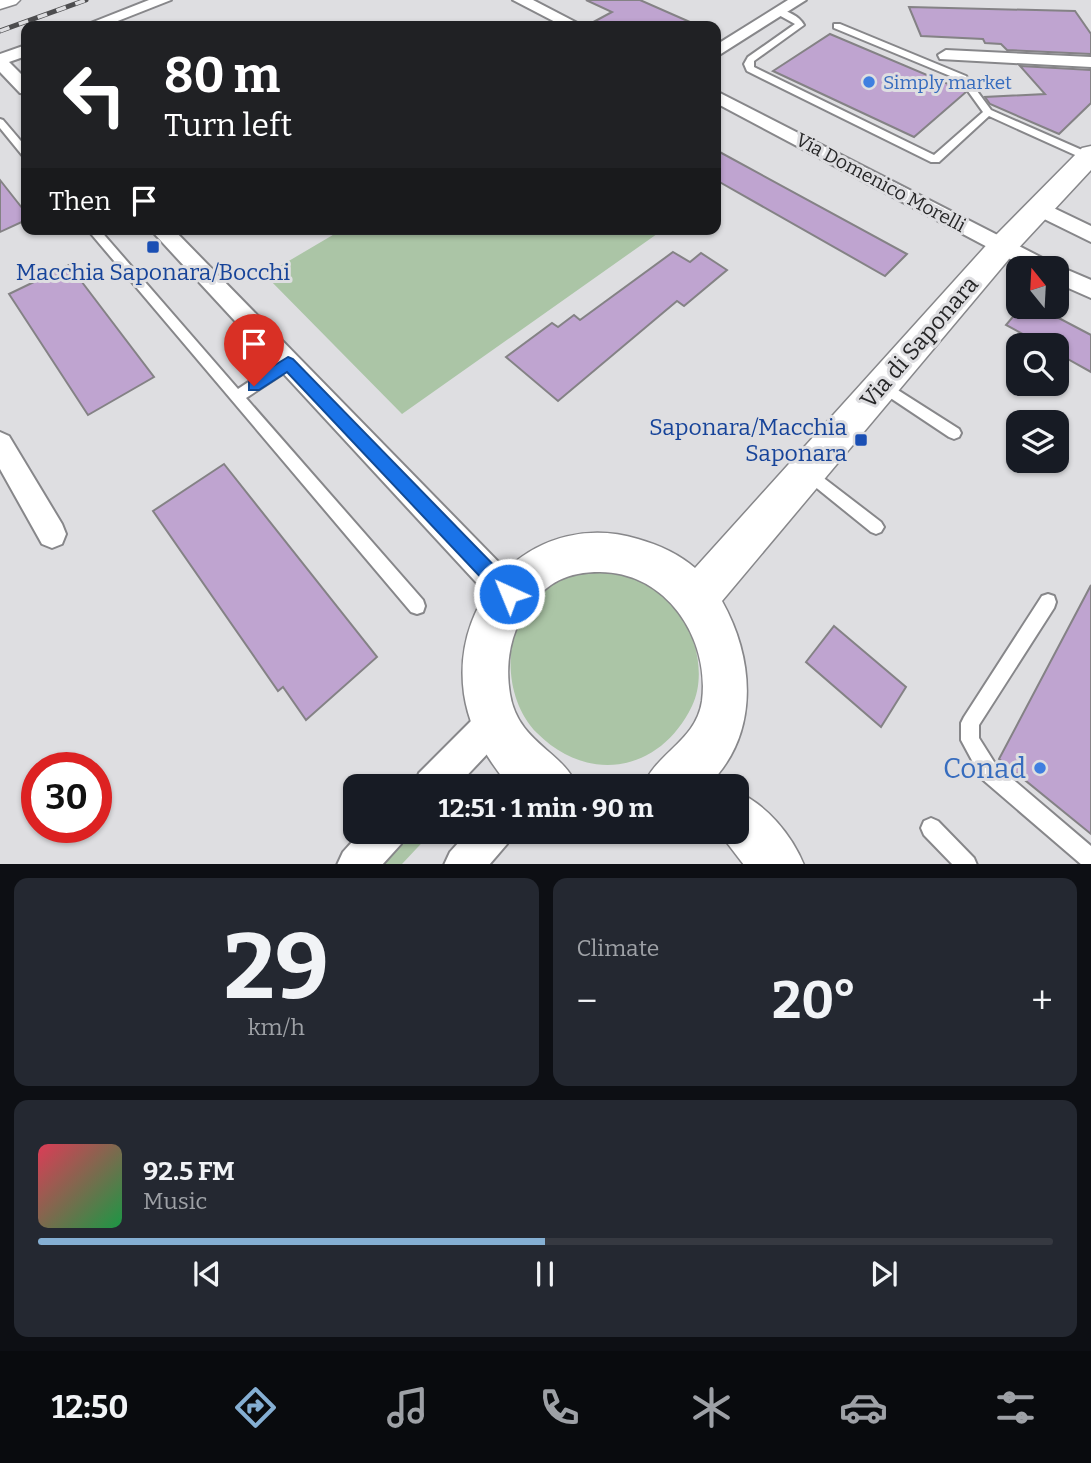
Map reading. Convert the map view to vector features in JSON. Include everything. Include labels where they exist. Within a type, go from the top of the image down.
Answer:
[{"type":"street","points":[[0,3],[9,0]]},
{"type":"street","points":[[105,21],[163,0]]},
{"type":"street","points":[[521,0],[565,21]]},
{"type":"street","points":[[721,49],[798,0]]},
{"type":"street","points":[[21,52],[0,61],[21,84]]},
{"type":"street","points":[[946,55],[1091,62]]},
{"type":"street","name":"Via Domenico Morelli","points":[[721,99],[1023,256]]},
{"type":"street","name":"Via di Saponara","points":[[697,598],[1003,246],[1090,155]]},
{"type":"street","points":[[1039,208],[1091,235]]},
{"type":"street","points":[[166,235],[509,594]]},
{"type":"street","points":[[1069,279],[1091,290]]},
{"type":"street","points":[[0,444],[52,534]]},
{"type":"street","points":[[534,774],[514,754],[495,721],[485,687],[486,653],[494,622],[509,594],[535,569],[567,554],[601,549],[636,555],[670,572],[697,598],[715,628],[722,652],[725,700],[715,737],[693,774]]},
{"type":"street","points":[[444,774],[495,721]]},
{"type":"street","points":[[749,831],[778,864]]},
{"type":"street","points":[[356,864],[375,844]]},
{"type":"street","points":[[463,864],[482,844]]},
{"type":"lane","points":[[780,12],[800,25],[751,59],[748,64],[750,69],[935,160],[988,112]]},
{"type":"lane","points":[[836,26],[963,78],[988,112],[1090,155]]},
{"type":"lane","points":[[0,122],[21,147]]},
{"type":"lane","points":[[97,235],[417,606]]},
{"type":"lane","points":[[237,397],[288,363]]},
{"type":"lane","points":[[882,385],[954,433]]},
{"type":"lane","points":[[807,471],[876,527]]},
{"type":"lane","points":[[1048,603],[970,723],[970,740],[989,772],[1091,859]]},
{"type":"lane","points":[[930,828],[967,864]]},
{"type":"green space","points":[[333,235],[656,235],[402,414],[265,275]]},
{"type":"green space","points":[[596,568],[638,578],[664,595],[676,607],[685,622],[693,638],[697,656],[697,690],[692,706],[678,728],[662,745],[643,757],[622,764],[600,765],[579,760],[557,749],[537,733],[525,718],[512,680],[513,639],[519,620],[529,603],[542,589],[555,581]]},
{"type":"green space","points":[[394,844],[421,844],[402,864],[375,864]]},
{"type":"building","points":[[586,0],[640,0],[688,21],[595,21],[612,12]]},
{"type":"building","points":[[909,7],[1075,11],[1091,34],[1091,54],[1007,50],[1001,44],[985,43],[983,39],[921,36]]},
{"type":"building","name":"Simply market","points":[[830,34],[966,92],[914,137],[773,71]]},
{"type":"building","points":[[1020,66],[1091,70],[1091,103],[1059,134],[990,104],[985,97],[1045,94]]},
{"type":"building","points":[[721,153],[907,254],[885,276],[721,183]]},
{"type":"building","points":[[0,180],[21,207],[21,222],[0,232]]},
{"type":"building","points":[[673,252],[690,262],[701,253],[727,270],[684,306],[677,301],[558,401],[506,357],[552,323],[558,327],[574,315],[580,320]]},
{"type":"building","points":[[69,265],[154,377],[88,415],[9,294]]},
{"type":"building","points":[[1011,319],[1061,319],[1091,335],[1091,372],[1069,360],[1069,333],[1021,333],[1006,325]]},
{"type":"building","points":[[224,464],[377,657],[306,720],[283,687],[278,691],[153,511]]},
{"type":"building","points":[[1091,585],[1091,834],[999,759]]},
{"type":"building","points":[[834,626],[906,687],[881,727],[806,662]]},
{"type":"railway","points":[[28,21],[86,0]]},
{"type":"railway","points":[[0,31],[21,23]]},
{"type":"place","name":"Simply market","points":[[869,82]]},
{"type":"place","name":"Macchia Saponara/Bocchi","points":[[153,247]]},
{"type":"place","name":"Saponara/Macchia Saponara","points":[[861,440]]},
{"type":"place","name":"Conad","points":[[1040,768]]},
{"type":"route","points":[[254,386],[288,363],[509,594]]}]
